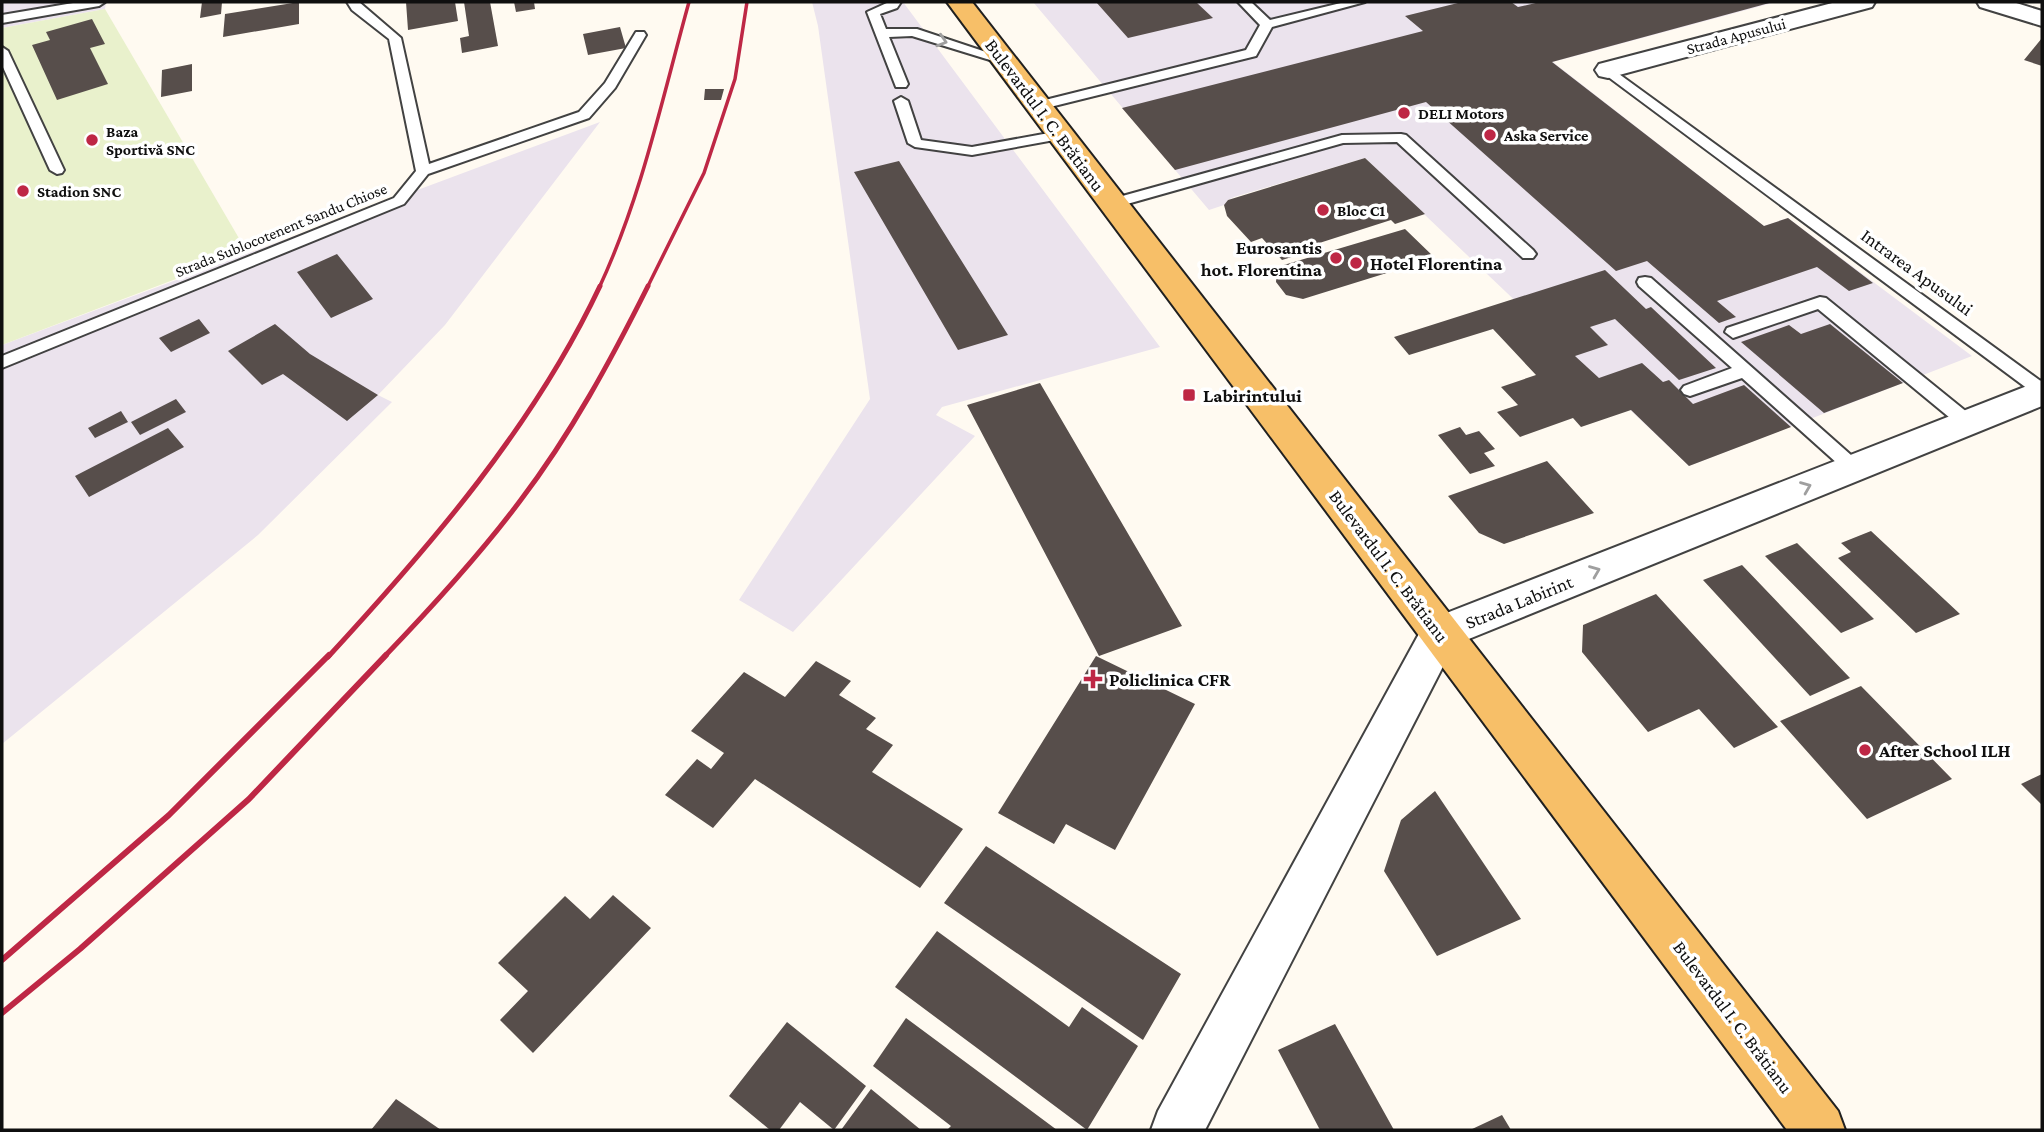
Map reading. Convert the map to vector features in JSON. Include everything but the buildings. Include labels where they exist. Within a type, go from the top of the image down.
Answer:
[{"type":"main road","name":"Bulevardul I. C. Brătianu","points":[[959,2],[1819,1130]]},
{"type":"street","name":"Strada Apusului","points":[[1608,70],[1863,2]]},
{"type":"street","points":[[1989,2],[2042,19]]},
{"type":"street","name":"Strada Labirint","points":[[1177,1130],[1440,633],[2042,391]]},
{"type":"lane","points":[[2,19],[99,2]]},
{"type":"lane","points":[[353,2],[395,38],[423,171],[584,115],[610,86],[639,35]]},
{"type":"lane","points":[[895,2],[873,12],[901,84]]},
{"type":"lane","points":[[1244,2],[1267,23]]},
{"type":"lane","points":[[1038,106],[1251,53],[1267,23],[1359,2]]},
{"type":"lane","points":[[881,33],[913,32],[1003,60]]},
{"type":"lane","points":[[2,51],[57,170]]},
{"type":"lane","name":"Intrarea Apusului","points":[[1608,70],[2042,391]]},
{"type":"lane","points":[[901,101],[915,143],[972,151],[1060,135]]},
{"type":"lane","points":[[1112,203],[1342,138],[1401,138],[1528,254]]},
{"type":"lane","name":"Strada Sublocotenent Sandu Chiose","points":[[2,362],[399,201],[423,171]]},
{"type":"lane","points":[[1645,282],[1854,468]]},
{"type":"lane","points":[[1733,332],[1820,302],[1967,422]]},
{"type":"lane","points":[[1690,390],[1745,370]]},
{"type":"shaded area","points":[[2,2],[106,2],[105,9],[2,28]]},
{"type":"shaded area","points":[[812,2],[903,2],[1160,347],[942,407],[936,415],[975,436],[793,632],[739,600],[870,399],[818,26]]},
{"type":"shaded area","points":[[1033,2],[1776,2],[1553,62],[1764,226],[1788,218],[1972,356],[1689,466],[1365,158],[1234,197],[1224,205],[1209,210]]},
{"type":"shaded area","points":[[600,122],[445,325],[378,395],[392,402],[258,535],[2,744],[2,345]]},
{"type":"green space","name":"Baza Sportivă SNC","points":[[105,9],[247,252],[2,345],[2,28]]},
{"type":"railway","points":[[599,288],[639,183],[689,2]]},
{"type":"railway","points":[[648,287],[704,173],[735,79],[747,2]]},
{"type":"railway","points":[[384,657],[472,561],[539,476],[589,396],[648,287]]},
{"type":"railway","points":[[328,657],[405,571],[478,482],[544,387],[574,338],[599,288]]},
{"type":"railway","points":[[2,960],[169,815],[329,655]]},
{"type":"railway","points":[[2,1013],[80,949],[249,799],[386,655]]},
{"type":"place","name":"DELI Motors","points":[[1404,113]]},
{"type":"place","name":"Aska Service","points":[[1490,135]]},
{"type":"place","name":"Baza Sportivă SNC","points":[[92,140]]},
{"type":"place","name":"Stadion SNC","points":[[23,191]]},
{"type":"place","name":"Bloc C1","points":[[1323,210]]},
{"type":"place","name":"Eurosantis hot. Florentina","points":[[1336,258]]},
{"type":"place","name":"Hotel Florentina","points":[[1356,263]]},
{"type":"place","name":"Labirintului","points":[[1189,395]]},
{"type":"place","name":"Policlinica CFR","points":[[1093,679]]},
{"type":"place","name":"After School ILH","points":[[1865,750]]}]
